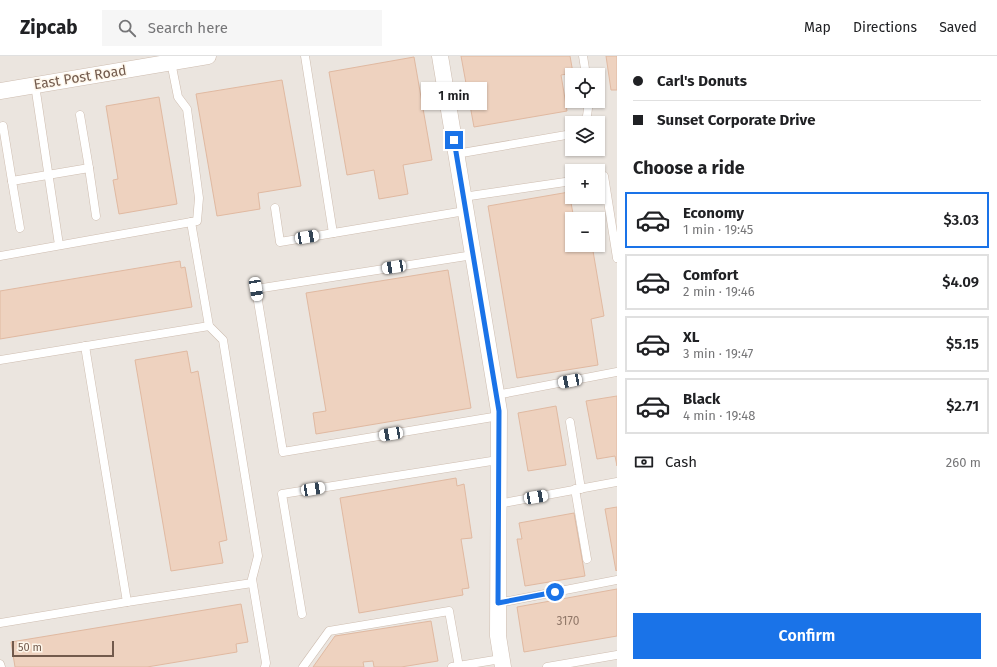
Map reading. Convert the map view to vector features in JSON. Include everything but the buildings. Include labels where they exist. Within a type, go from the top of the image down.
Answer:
[{"type":"street","name":"East Post Road","points":[[0,91],[208,56]]},
{"type":"street","points":[[440,56],[499,416],[498,636],[502,663]]},
{"type":"lane","points":[[305,56],[333,233]]},
{"type":"lane","points":[[583,56],[585,68]]},
{"type":"lane","points":[[0,256],[197,221],[199,198],[186,109],[178,98],[171,62]]},
{"type":"lane","points":[[35,85],[59,245]]},
{"type":"lane","points":[[80,115],[96,216]]},
{"type":"lane","points":[[4,126],[20,228]]},
{"type":"lane","points":[[456,154],[565,135]]},
{"type":"lane","points":[[12,181],[89,168]]},
{"type":"lane","points":[[275,208],[280,242],[333,233],[565,182]]},
{"type":"lane","points":[[605,182],[617,258]]},
{"type":"lane","points":[[191,222],[209,326],[222,340],[225,355],[258,556],[252,583],[266,663],[265,667]]},
{"type":"lane","points":[[473,254],[256,289],[283,452],[499,416]]},
{"type":"lane","points":[[0,360],[209,326]]},
{"type":"lane","points":[[85,346],[126,602]]},
{"type":"lane","points":[[496,395],[617,372]]},
{"type":"lane","points":[[570,422],[587,559]]},
{"type":"lane","points":[[302,614],[282,494],[498,460]]},
{"type":"lane","points":[[498,504],[617,482]]},
{"type":"lane","points":[[498,603],[617,580]]},
{"type":"lane","points":[[0,623],[252,583]]},
{"type":"lane","points":[[303,667],[329,630],[449,611],[456,667],[502,663]]},
{"type":"lane","points":[[547,667],[617,655]]},
{"type":"shaded area","points":[[0,56],[617,56],[617,667],[0,667]]},
{"type":"route","points":[[454,140],[499,411],[498,603],[555,592]]}]
